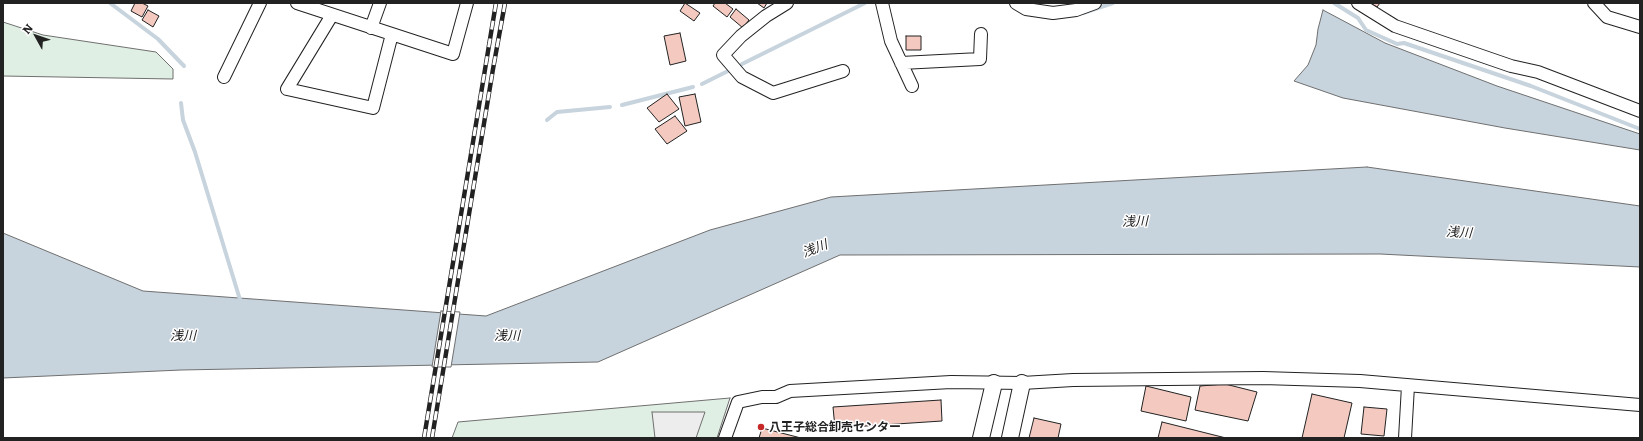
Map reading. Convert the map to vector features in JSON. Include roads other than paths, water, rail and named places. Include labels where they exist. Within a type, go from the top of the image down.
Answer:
[{"type":"street","points":[[224,77],[260,3]]},
{"type":"street","points":[[297,3],[453,54],[467,3]]},
{"type":"street","points":[[371,28],[380,3]]},
{"type":"street","points":[[787,3],[766,16],[741,36],[723,55],[742,78],[773,93],[843,71]]},
{"type":"street","points":[[882,3],[891,41],[912,86]]},
{"type":"street","points":[[1016,3],[1026,9],[1052,13],[1076,10],[1095,3]]},
{"type":"street","points":[[1358,3],[1395,26],[1511,66],[1538,72],[1640,111]]},
{"type":"street","points":[[1594,3],[1607,17],[1640,27]]},
{"type":"street","points":[[332,15],[287,89],[373,108],[392,34]]},
{"type":"street","points":[[902,63],[980,59],[981,34]]},
{"type":"street","points":[[725,438],[738,402],[762,397],[776,397],[790,392],[951,382],[1022,383],[1080,380],[1263,378],[1360,381],[1640,405]]},
{"type":"street","points":[[981,438],[994,383]]},
{"type":"street","points":[[1010,438],[1022,383]]},
{"type":"street","points":[[1405,438],[1408,386]]},
{"type":"water","points":[[1323,10],[1385,43],[1497,86],[1640,134],[1640,150],[1505,128],[1343,98],[1294,81],[1308,65],[1316,45]]},
{"type":"water","name":"浅川","points":[[1367,167],[1640,206],[1640,267],[1380,254],[840,255],[598,362],[181,370],[3,378],[3,233],[143,291],[486,316],[710,230],[831,197]]},
{"type":"waterway","points":[[110,3],[158,39],[184,66]]},
{"type":"waterway","points":[[742,64],[865,3]]},
{"type":"waterway","points":[[1083,13],[1113,3]]},
{"type":"waterway","points":[[1334,3],[1358,18],[1366,30],[1397,44],[1404,43],[1531,86],[1640,129]]},
{"type":"waterway","points":[[702,84],[728,71]]},
{"type":"waterway","points":[[622,105],[693,87]]},
{"type":"waterway","points":[[181,103],[183,120],[195,152],[241,303]]},
{"type":"waterway","points":[[547,120],[557,112],[610,107]]},
{"type":"railway","points":[[424,438],[496,3]]},
{"type":"railway","points":[[432,438],[505,3]]},
{"type":"place","name":"八王子総合卸売センター","points":[[761,427]]}]
